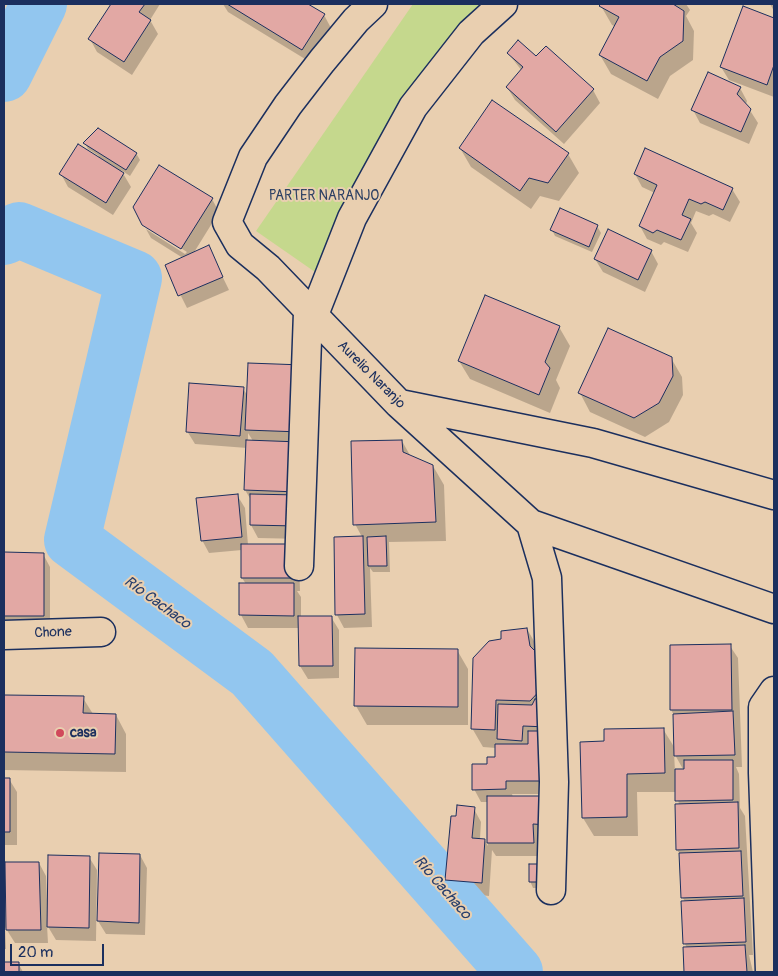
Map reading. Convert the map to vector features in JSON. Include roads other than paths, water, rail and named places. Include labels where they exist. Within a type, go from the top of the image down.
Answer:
[{"type":"street","name":"Aurelio Naranjo","points":[[373,4],[356,20],[316,68],[288,104],[252,157],[228,222],[240,245],[268,268],[311,315],[400,404],[531,524],[774,609]]},
{"type":"street","points":[[299,566],[311,315],[352,218],[413,108],[470,33],[503,4]]},
{"type":"street","points":[[400,404],[593,443],[774,495]]},
{"type":"street","points":[[531,524],[547,578],[554,782],[551,890]]},
{"type":"street","name":"Chone","points":[[4,635],[101,632]]},
{"type":"street","points":[[770,972],[763,773],[763,707],[774,690]]},
{"type":"waterway","name":"Río Cachaco","points":[[4,74],[39,4]]},
{"type":"waterway","name":"Río Cachaco","points":[[4,237],[19,230],[134,278],[72,540],[252,673],[515,972]]},
{"type":"place","name":"casa","points":[[60,733]]},
{"type":"park label","name":"PARTER NARANJO","points":[[324,196]]}]
